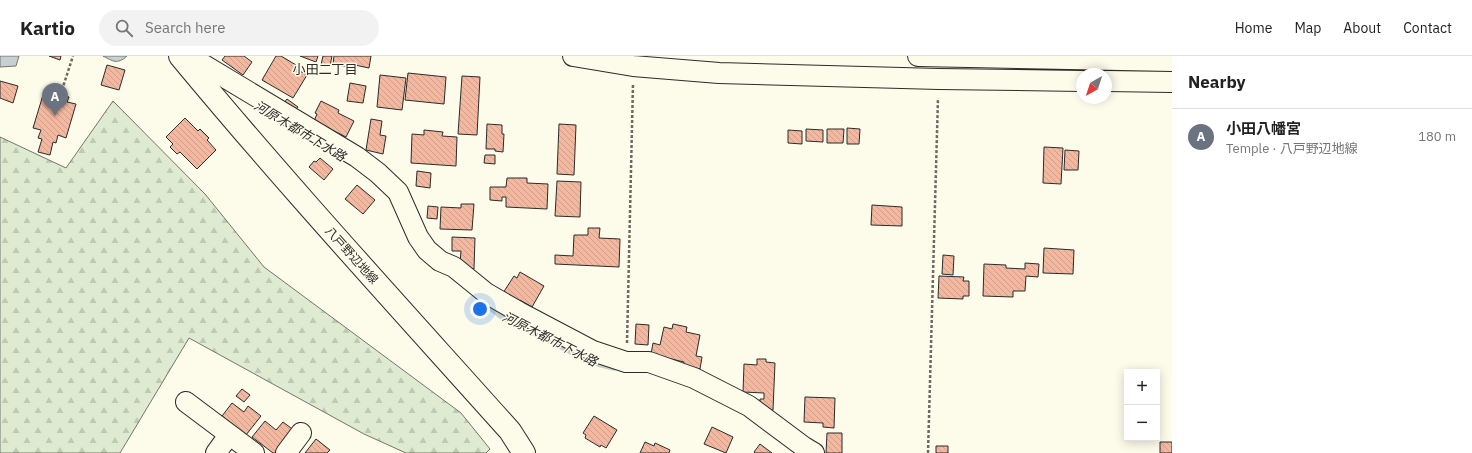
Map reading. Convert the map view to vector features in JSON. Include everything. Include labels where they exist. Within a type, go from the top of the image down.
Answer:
[{"type":"main road","name":"八戸野辺地線","points":[[180,56],[217,101],[351,254],[510,431],[524,453]]},
{"type":"street","points":[[189,56],[356,157],[378,174],[398,192],[418,237],[427,250],[440,261],[454,267],[486,292],[519,312],[593,351],[626,362],[649,362],[694,378],[749,406],[814,453]]},
{"type":"street","points":[[573,56],[633,66],[719,74],[1076,81]]},
{"type":"street","points":[[918,56],[1172,61]]},
{"type":"street","points":[[1112,81],[1172,82]]},
{"type":"street","points":[[186,402],[254,453]]},
{"type":"street","points":[[286,453],[302,433]]},
{"type":"street","points":[[216,453],[229,435]]},
{"type":"path","points":[[62,90],[73,56]]},
{"type":"path","points":[[626,362],[633,66]]},
{"type":"path","points":[[928,453],[939,79]]},
{"type":"green space","points":[[113,101],[205,194],[264,267],[461,413],[490,449],[486,453],[406,453],[364,434],[189,338],[120,453],[0,453],[0,137],[66,168]]},
{"type":"shaded area","points":[[0,56],[19,56],[16,66],[0,67]]},
{"type":"shaded area","points":[[103,56],[127,56],[118,61],[112,61]]},
{"type":"building","points":[[49,56],[61,56],[60,60]]},
{"type":"building","points":[[225,56],[244,56],[252,62],[243,75],[222,60]]},
{"type":"building","points":[[276,56],[281,56],[296,65],[294,68],[307,75],[293,98],[262,80]]},
{"type":"building","points":[[300,56],[318,56],[316,62]]},
{"type":"building","points":[[323,56],[332,56],[330,66],[321,65]]},
{"type":"building","points":[[334,56],[371,56],[369,68],[350,64],[349,67],[333,64]]},
{"type":"building","points":[[107,65],[125,70],[119,90],[101,85]]},
{"type":"building","points":[[408,73],[446,77],[444,104],[405,100]]},
{"type":"building","points":[[380,75],[406,78],[402,110],[377,107]]},
{"type":"building","points":[[462,76],[480,77],[477,135],[458,134]]},
{"type":"building","points":[[0,81],[18,86],[13,103],[0,98]]},
{"type":"building","points":[[350,83],[366,86],[363,103],[347,101]]},
{"type":"building","points":[[52,92],[69,97],[67,102],[76,104],[66,138],[58,135],[56,143],[53,142],[50,155],[38,152],[42,139],[38,138],[41,130],[33,128],[43,95],[50,97]]},
{"type":"building","points":[[287,99],[298,107],[294,112],[283,104]]},
{"type":"building","points":[[321,101],[339,110],[338,113],[354,121],[346,137],[314,121],[317,114],[315,113]]},
{"type":"building","points":[[185,118],[198,131],[200,129],[209,138],[207,140],[216,150],[197,169],[180,152],[177,154],[170,147],[173,144],[166,137]]},
{"type":"building","points":[[371,119],[382,121],[380,135],[386,136],[383,154],[366,150]]},
{"type":"building","points":[[487,124],[502,125],[502,134],[504,134],[503,152],[495,151],[495,149],[486,149]]},
{"type":"building","points":[[559,124],[576,125],[574,175],[557,174]]},
{"type":"building","points":[[847,128],[860,129],[859,144],[847,144]]},
{"type":"building","points":[[806,129],[823,130],[823,142],[806,141]]},
{"type":"building","points":[[827,129],[844,129],[843,143],[827,143]]},
{"type":"building","points":[[424,130],[443,132],[442,136],[457,137],[456,166],[411,163],[412,134],[424,135]]},
{"type":"building","points":[[788,130],[802,131],[802,144],[788,143]]},
{"type":"building","points":[[1044,147],[1063,148],[1061,184],[1043,183]]},
{"type":"building","points":[[1065,150],[1079,151],[1078,170],[1064,170]]},
{"type":"building","points":[[485,155],[495,155],[495,164],[484,163]]},
{"type":"building","points":[[320,158],[333,169],[324,180],[309,167],[314,161],[316,162]]},
{"type":"building","points":[[417,171],[431,173],[430,188],[416,186]]},
{"type":"building","points":[[507,178],[527,178],[527,183],[548,184],[547,209],[506,207],[506,197],[502,197],[502,201],[490,200],[490,187],[506,187]]},
{"type":"building","points":[[557,181],[581,182],[580,217],[555,216]]},
{"type":"building","points":[[357,185],[375,200],[363,214],[345,199]]},
{"type":"building","points":[[461,204],[474,204],[472,230],[440,229],[441,207],[461,208]]},
{"type":"building","points":[[872,205],[902,207],[902,226],[871,225]]},
{"type":"building","points":[[428,206],[438,207],[437,219],[427,218]]},
{"type":"building","points":[[588,228],[600,228],[599,238],[620,239],[619,267],[555,264],[555,255],[573,256],[574,235],[588,235]]},
{"type":"building","points":[[452,237],[475,238],[474,269],[465,268],[465,263],[460,263],[461,251],[452,251]]},
{"type":"building","points":[[1044,248],[1074,250],[1073,274],[1043,273]]},
{"type":"building","points":[[943,255],[954,256],[953,275],[942,274]]},
{"type":"building","points":[[1025,263],[1039,264],[1038,277],[1026,276],[1025,291],[1013,291],[1013,297],[983,296],[984,264],[1006,265],[1006,268],[1025,269]]},
{"type":"building","points":[[520,272],[544,286],[532,307],[520,300],[519,303],[503,293],[514,276],[517,278]]},
{"type":"building","points":[[939,276],[964,277],[963,281],[969,281],[969,296],[963,296],[963,299],[938,298]]},
{"type":"building","points":[[636,324],[649,325],[648,345],[635,344]]},
{"type":"building","points":[[673,324],[687,327],[686,332],[700,335],[696,356],[702,357],[700,369],[683,365],[684,362],[651,354],[653,343],[660,345],[664,327],[672,329]]},
{"type":"building","points":[[757,359],[766,359],[766,362],[775,363],[773,410],[763,410],[760,406],[760,399],[764,399],[764,393],[743,392],[744,364],[757,365]]},
{"type":"building","points":[[242,389],[250,395],[244,402],[236,396]]},
{"type":"building","points":[[805,397],[835,398],[834,428],[823,427],[823,423],[804,422]]},
{"type":"building","points":[[232,403],[244,412],[248,406],[261,416],[246,435],[222,416]]},
{"type":"building","points":[[594,416],[617,430],[606,448],[601,445],[600,447],[585,438],[586,435],[583,433]]},
{"type":"building","points":[[265,421],[276,430],[283,422],[295,431],[277,453],[273,453],[252,437]]},
{"type":"building","points":[[712,427],[733,437],[726,453],[704,444]]},
{"type":"building","points":[[827,433],[842,433],[842,453],[826,453]]},
{"type":"building","points":[[316,439],[330,450],[327,453],[305,453]]},
{"type":"building","points":[[645,442],[654,446],[655,443],[670,450],[669,453],[640,453]]},
{"type":"building","points":[[1160,442],[1172,442],[1172,453],[1160,453]]},
{"type":"building","points":[[760,444],[772,453],[755,453],[754,452]]},
{"type":"building","points":[[936,446],[948,446],[948,453],[936,453]]},
{"type":"waterway","name":"河原木都市下水路","points":[[480,300],[502,317],[581,357],[598,364],[614,368]]},
{"type":"place","name":"小田八幡宮","points":[[55,116]]},
{"type":"district","name":"小田二丁目","points":[[325,69]]}]
